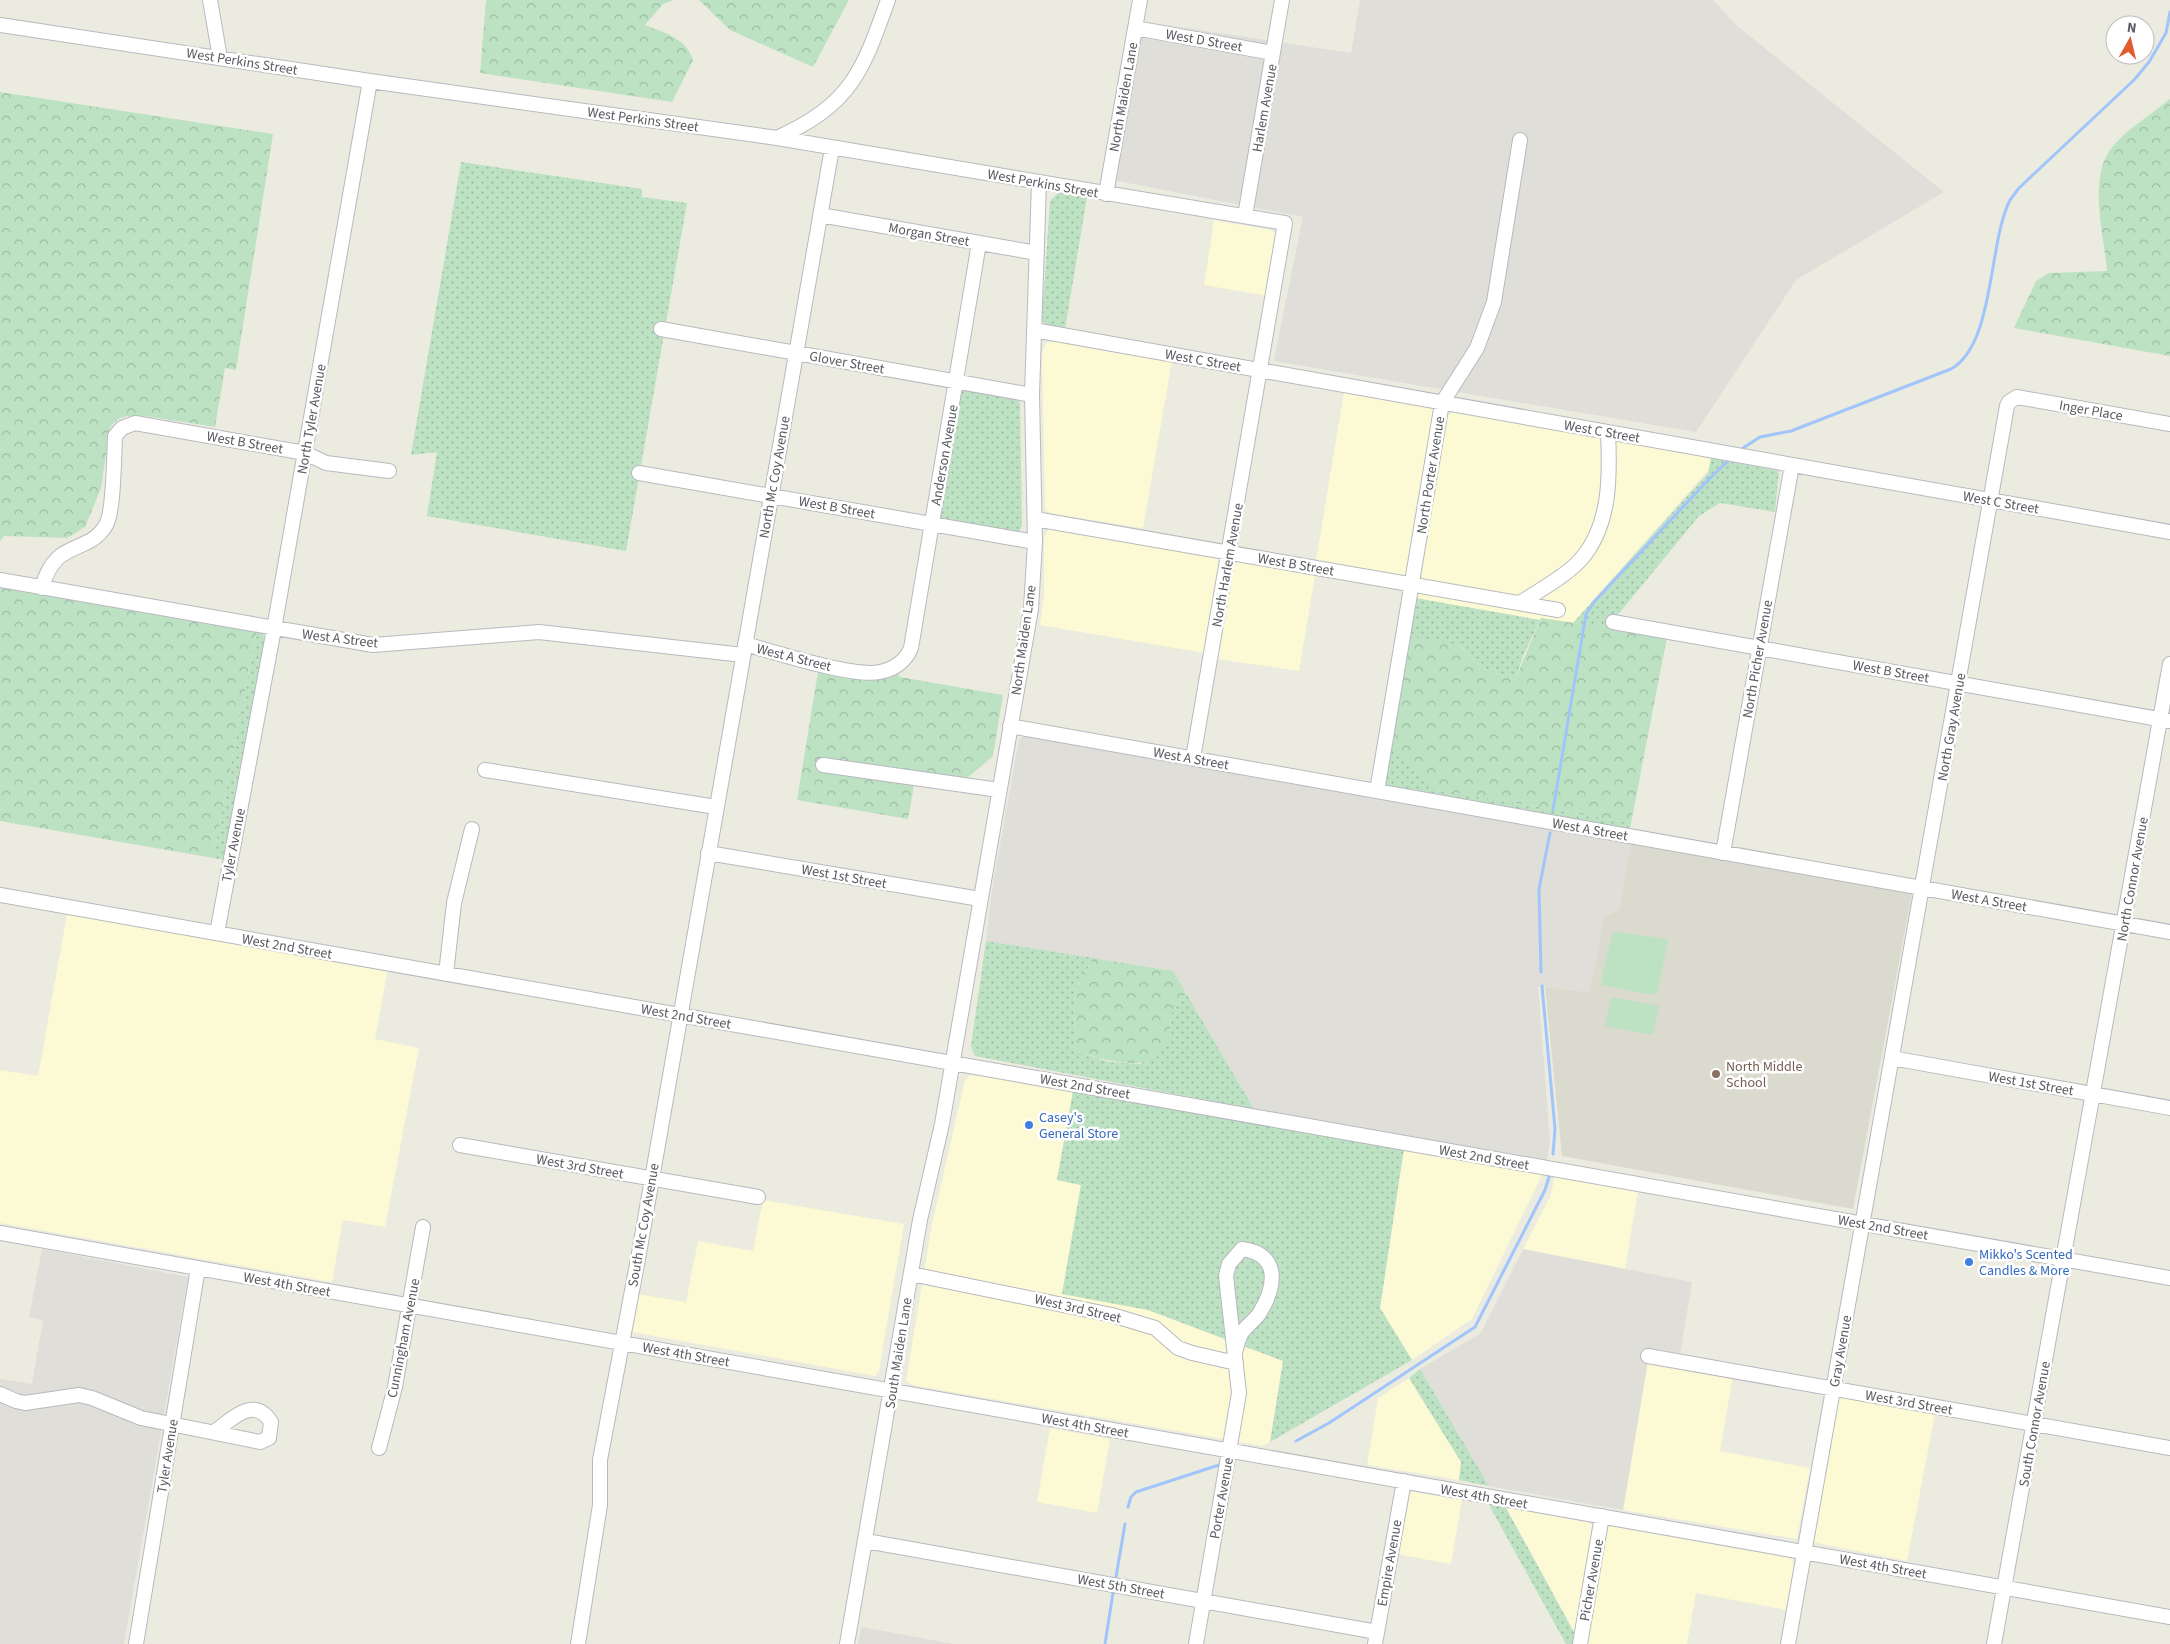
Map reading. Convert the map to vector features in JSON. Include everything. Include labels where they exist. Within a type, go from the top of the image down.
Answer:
[{"type":"street","points":[[210,0],[220,58]]},
{"type":"street","points":[[777,138],[802,127],[823,113],[852,83],[862,65],[888,0]]},
{"type":"street","name":"North Maiden Lane","points":[[1106,194],[1140,0]]},
{"type":"street","name":"Harlem Avenue","points":[[1245,216],[1282,0]]},
{"type":"street","name":"West Perkins Street","points":[[0,24],[370,81],[777,138],[1285,223],[1261,371]]},
{"type":"street","name":"West D Street","points":[[1135,28],[1273,53]]},
{"type":"street","name":"North Tyler Avenue","points":[[250,756],[370,81]]},
{"type":"street","name":"North Porter Avenue","points":[[1377,791],[1442,403],[1476,348],[1489,316],[1499,278],[1520,140]]},
{"type":"street","name":"North Mc Coy Avenue","points":[[716,807],[832,148]]},
{"type":"street","name":"North Maiden Lane","points":[[953,1063],[1030,609],[1035,542],[1032,395],[1039,182]]},
{"type":"street","name":"Morgan Street","points":[[820,215],[1037,252]]},
{"type":"street","name":"Anderson Avenue","points":[[900,664],[911,648],[979,243]]},
{"type":"street","name":"Glover Street","points":[[661,329],[1032,395]]},
{"type":"street","name":"West C Street","points":[[1034,330],[2170,532]]},
{"type":"street","name":"North Harlem Avenue","points":[[1192,758],[1261,371]]},
{"type":"street","name":"Inger Place","points":[[2012,399],[2020,397],[2170,424]]},
{"type":"street","name":"North Gray Avenue","points":[[1892,1058],[2007,406],[2012,399]]},
{"type":"street","name":"West B Street","points":[[42,588],[47,572],[56,558],[93,538],[107,523],[115,436],[129,424],[135,423],[305,453],[326,463],[389,471]]},
{"type":"street","points":[[1520,603],[1575,566],[1589,549],[1606,504],[1609,476],[1608,432]]},
{"type":"street","name":"North Picher Avenue","points":[[1723,852],[1792,465]]},
{"type":"street","name":"West B Street","points":[[639,473],[1035,542]]},
{"type":"street","name":"West B Street","points":[[1035,519],[1558,610]]},
{"type":"street","name":"West A Street","points":[[0,580],[373,645],[539,632],[744,650],[868,673],[880,672],[900,664]]},
{"type":"street","name":"West B Street","points":[[1613,622],[2165,720]]},
{"type":"street","name":"North Connor Avenue","points":[[2064,1259],[2124,924],[2165,720],[2170,664]]},
{"type":"street","name":"West A Street","points":[[1010,726],[2170,932]]},
{"type":"street","name":"Tyler Avenue","points":[[217,933],[250,756]]},
{"type":"street","points":[[823,765],[999,790]]},
{"type":"street","points":[[485,770],[716,807]]},
{"type":"street","name":"South Mc Coy Avenue","points":[[578,1644],[600,1505],[600,1460],[716,807]]},
{"type":"street","points":[[446,974],[454,903],[472,828]]},
{"type":"street","name":"West 1st Street","points":[[708,854],[980,899]]},
{"type":"street","name":"West 2nd Street","points":[[0,895],[2170,1278]]},
{"type":"street","name":"West 1st Street","points":[[1892,1058],[2170,1108]]},
{"type":"street","name":"Gray Avenue","points":[[1788,1644],[1892,1058]]},
{"type":"street","name":"South Maiden Lane","points":[[847,1644],[920,1220],[940,1134],[953,1063]]},
{"type":"street","name":"West 3rd Street","points":[[460,1145],[758,1198]]},
{"type":"street","name":"Cunningham Avenue","points":[[379,1448],[395,1387],[423,1227]]},
{"type":"street","name":"West 4th Street","points":[[1,1234],[2170,1617]]},
{"type":"street","name":"Porter Avenue","points":[[1196,1644],[1239,1393],[1226,1276],[1229,1264],[1242,1249],[1252,1250],[1268,1261],[1273,1271],[1272,1282],[1260,1313],[1242,1332],[1236,1357]]},
{"type":"street","name":"South Connor Avenue","points":[[1994,1644],[2064,1259]]},
{"type":"street","name":"Tyler Avenue","points":[[136,1644],[198,1268]]},
{"type":"street","name":"West 3rd Street","points":[[911,1274],[1112,1315],[1156,1328],[1178,1348],[1192,1353],[1236,1357]]},
{"type":"street","name":"West 3rd Street","points":[[1648,1356],[2170,1448]]},
{"type":"street","points":[[0,1394],[16,1402],[79,1395],[92,1398],[142,1418],[214,1432]]},
{"type":"street","name":"Empire Avenue","points":[[1376,1638],[1404,1482]]},
{"type":"street","name":"Picher Avenue","points":[[1580,1644],[1602,1516]]},
{"type":"street","name":"West 5th Street","points":[[866,1541],[1204,1601],[1376,1638]]},
{"type":"shaded area","points":[[1360,0],[1713,0],[1736,25],[1944,192],[1796,280],[1696,432],[1274,361],[1303,217],[1113,180],[1141,21],[1351,53]]},
{"type":"shaded area","points":[[1214,220],[1271,230],[1277,234],[1268,296],[1204,285]]},
{"type":"shaded area","points":[[1056,340],[1172,361],[1143,528],[1051,514],[1045,510],[1042,353],[1046,343]]},
{"type":"shaded area","points":[[1344,392],[1433,409],[1407,571],[1404,576],[1316,561]]},
{"type":"shaded area","points":[[1456,411],[1711,458],[1710,468],[1573,623],[1541,618],[1540,620],[1415,598],[1447,416]]},
{"type":"shaded area","points":[[1049,528],[1217,558],[1220,566],[1204,653],[1040,625],[1044,595],[1044,537]]},
{"type":"shaded area","points":[[1240,561],[1315,575],[1299,671],[1217,659],[1233,565]]},
{"type":"shaded area","points":[[1025,736],[1631,843],[1620,911],[1604,917],[1590,992],[1538,986],[1550,1141],[1547,1160],[1254,1109],[1173,971],[986,941],[992,890],[1018,745],[1020,738]]},
{"type":"shaded area","name":"North Middle School","points":[[1631,843],[1912,893],[1853,1209],[1562,1156],[1545,987],[1590,992],[1604,917],[1620,910]]},
{"type":"shaded area","points":[[67,914],[388,969],[375,1039],[419,1048],[385,1227],[343,1220],[332,1282],[0,1223],[0,1070],[38,1076]]},
{"type":"shaded area","points":[[971,1075],[1073,1091],[1057,1180],[1081,1185],[1062,1294],[1148,1310],[1283,1361],[1270,1442],[1263,1446],[912,1385],[906,1381],[932,1224],[965,1080]]},
{"type":"shaded area","points":[[1404,1148],[1543,1173],[1472,1319],[1412,1360],[1380,1308]]},
{"type":"shaded area","points":[[1555,1176],[1638,1191],[1625,1269],[1523,1249],[1550,1197]]},
{"type":"shaded area","points":[[763,1200],[904,1224],[879,1371],[875,1376],[632,1332],[637,1294],[686,1302],[698,1241],[753,1251]]},
{"type":"shaded area","points":[[42,1249],[188,1277],[124,1644],[0,1644],[0,1379],[32,1384],[43,1320],[29,1317]]},
{"type":"shaded area","points":[[1523,1249],[1692,1282],[1680,1353],[1650,1348],[1623,1510],[1489,1486],[1420,1369],[1481,1333]]},
{"type":"shaded area","points":[[1648,1361],[1733,1376],[1720,1451],[1810,1468],[1797,1539],[1623,1510]]},
{"type":"shaded area","points":[[1409,1378],[1461,1462],[1459,1480],[1367,1465],[1378,1398]]},
{"type":"shaded area","points":[[1843,1398],[1935,1414],[1907,1561],[1812,1542],[1838,1399]]},
{"type":"shaded area","points":[[1050,1428],[1110,1439],[1097,1513],[1037,1502]]},
{"type":"shaded area","points":[[1413,1492],[1462,1500],[1451,1564],[1396,1554],[1408,1493]]},
{"type":"shaded area","points":[[1506,1508],[1587,1522],[1592,1525],[1575,1634]]},
{"type":"shaded area","points":[[1608,1527],[1790,1558],[1794,1565],[1786,1610],[1696,1593],[1687,1644],[1585,1644]]},
{"type":"shaded area","points":[[861,1627],[954,1644],[858,1644]]},
{"type":"green space","points":[[486,0],[674,0],[663,4],[645,25],[680,41],[693,60],[672,102],[480,73]]},
{"type":"green space","points":[[699,0],[849,0],[813,67],[730,30]]},
{"type":"green space","points":[[0,92],[273,134],[236,370],[225,368],[215,427],[145,416],[127,416],[118,419],[110,427],[101,488],[85,527],[67,538],[4,536],[0,541]]},
{"type":"green space","points":[[2170,99],[2170,356],[2014,328],[2036,281],[2049,273],[2107,271],[2099,206],[2101,173],[2105,159],[2113,146],[2126,133]]},
{"type":"green space","points":[[461,162],[642,189],[642,197],[687,203],[626,551],[427,516],[437,452],[411,455]]},
{"type":"green space","points":[[1058,193],[1087,197],[1065,329],[1049,326],[1043,322],[1042,318],[1050,201]]},
{"type":"green space","points":[[958,389],[1016,399],[1020,403],[1022,527],[1018,533],[939,519]]},
{"type":"green space","points":[[1711,458],[1779,471],[1775,512],[1720,503],[1699,516],[1616,617],[1610,629],[1573,623],[1708,473]]},
{"type":"green space","points":[[0,584],[257,629],[213,858],[0,821]]},
{"type":"green space","points":[[1415,598],[1540,620],[1524,654],[1515,680],[1484,669],[1459,645],[1436,789],[1631,823],[1630,829],[1384,783]]},
{"type":"green space","points":[[1541,618],[1667,637],[1631,823],[1435,789],[1391,749],[1410,636],[1459,645],[1484,669],[1515,680]]},
{"type":"green space","points":[[257,629],[263,633],[265,641],[224,860],[213,858]]},
{"type":"green space","points":[[818,672],[880,680],[897,672],[900,677],[1003,695],[993,756],[965,780],[915,780],[908,819],[797,800]]},
{"type":"green space","points":[[1616,932],[1668,939],[1658,991],[1652,995],[1601,985],[1605,961],[1613,934]]},
{"type":"green space","points":[[986,941],[1093,958],[1075,991],[1074,1041],[1077,1051],[1109,1062],[1141,1064],[1170,1035],[1171,1014],[1186,993],[1254,1109],[975,1056],[971,1046]]},
{"type":"green space","points":[[1093,958],[1173,971],[1186,993],[1171,1014],[1170,1035],[1153,1060],[1124,1063],[1077,1051],[1074,1041],[1075,991]]},
{"type":"green space","points":[[1611,997],[1659,1006],[1653,1035],[1605,1026]]},
{"type":"green space","points":[[1073,1091],[1404,1148],[1380,1308],[1412,1360],[1270,1442],[1283,1361],[1148,1310],[1062,1294],[1081,1185],[1057,1180]]},
{"type":"green space","points":[[1420,1369],[1489,1486],[1459,1480],[1461,1462],[1409,1378]]},
{"type":"green space","points":[[1489,1505],[1506,1508],[1575,1634],[1573,1644],[1566,1644]]},
{"type":"waterway","points":[[1743,448],[1760,437],[1791,431],[1951,369],[1965,356],[1976,338],[1983,316],[2003,219],[2010,200],[2019,188],[2134,80],[2149,62],[2166,33],[2170,12]]},
{"type":"waterway","points":[[1553,810],[1586,614],[1594,602],[1728,461]]},
{"type":"waterway","points":[[1541,972],[1539,889],[1550,833]]},
{"type":"waterway","points":[[1542,986],[1555,1129],[1553,1154]]},
{"type":"waterway","points":[[1296,1441],[1329,1423],[1475,1327],[1545,1190],[1549,1177]]},
{"type":"waterway","points":[[1128,1507],[1131,1497],[1136,1492],[1219,1465]]},
{"type":"waterway","points":[[1116,1577],[1125,1524]]},
{"type":"waterway","points":[[1105,1644],[1113,1593]]},
{"type":"place","name":"North Middle School","points":[[1716,1074]]},
{"type":"place","name":"Casey's General Store","points":[[1029,1125]]},
{"type":"place","name":"Mikko's Scented Candles & More","points":[[1969,1262]]}]
